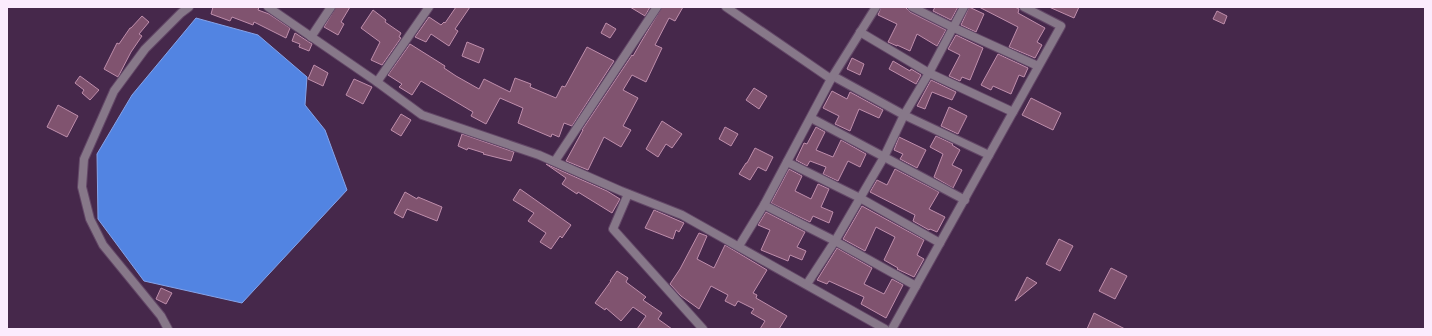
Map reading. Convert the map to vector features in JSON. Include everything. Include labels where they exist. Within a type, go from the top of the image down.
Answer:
[{"type":"street","points":[[168,329],[161,316],[103,245],[90,219],[82,187],[84,159],[114,91],[146,50],[181,13],[189,7]]},
{"type":"street","points":[[268,7],[422,115],[540,155],[628,194],[682,215],[885,329]]},
{"type":"street","points":[[311,37],[331,7]]},
{"type":"street","points":[[377,82],[429,7]]},
{"type":"street","points":[[555,161],[657,7]]},
{"type":"street","points":[[726,7],[832,78],[904,115],[989,155]]},
{"type":"street","points":[[739,246],[764,205],[832,78],[876,7]]},
{"type":"street","points":[[912,7],[1038,66]]},
{"type":"street","points":[[807,284],[835,241],[884,156],[904,115],[964,7]]},
{"type":"street","points":[[892,329],[1061,26],[1024,7]]},
{"type":"street","points":[[860,32],[929,72],[1013,112]]},
{"type":"street","points":[[811,118],[964,200]]},
{"type":"street","points":[[787,162],[860,198],[940,243]]},
{"type":"street","points":[[628,194],[613,230],[703,329]]},
{"type":"street","points":[[764,205],[835,241],[916,286]]},
{"type":"water","points":[[196,18],[258,35],[307,77],[305,105],[325,130],[347,190],[242,303],[144,281],[98,219],[97,154],[132,95]]},
{"type":"building","points":[[213,7],[259,7],[258,10],[269,14],[290,28],[286,38],[254,22],[253,25],[232,17],[230,21],[211,14]]},
{"type":"building","points":[[336,7],[350,7],[341,22],[344,24],[338,35],[324,27]]},
{"type":"building","points":[[456,7],[470,7],[455,29],[458,31],[449,46],[431,34],[426,42],[415,37],[429,17],[441,25],[444,22],[445,23]]},
{"type":"building","points":[[630,7],[650,7],[645,16]]},
{"type":"building","points":[[662,7],[683,7],[675,21],[669,18],[655,45],[662,48],[646,82],[632,75],[623,90],[638,98],[623,126],[631,130],[621,147],[604,137],[588,170],[566,161],[582,130],[632,55],[633,56]]},
{"type":"building","points":[[881,7],[905,7],[910,12],[946,30],[937,46],[917,34],[910,51],[888,42],[897,24],[878,15]]},
{"type":"building","points":[[935,7],[958,7],[951,20],[933,11]]},
{"type":"building","points":[[969,7],[984,14],[976,32],[961,25]]},
{"type":"building","points":[[979,7],[1015,7],[1019,9],[1018,13],[1045,28],[1037,42],[1042,45],[1035,58],[1009,47],[1018,27]]},
{"type":"building","points":[[1049,7],[1079,7],[1074,18]]},
{"type":"building","points":[[373,10],[386,20],[385,22],[401,33],[399,37],[401,38],[382,65],[371,60],[380,42],[361,28]]},
{"type":"building","points":[[1217,11],[1227,16],[1224,24],[1213,19]]},
{"type":"building","points":[[142,16],[149,22],[139,34],[142,36],[131,52],[118,77],[104,69],[117,43],[119,44],[130,28]]},
{"type":"building","points":[[606,23],[616,29],[610,38],[601,33]]},
{"type":"building","points":[[295,33],[312,44],[309,51],[299,47],[300,44],[292,41]]},
{"type":"building","points":[[956,35],[983,48],[970,80],[962,77],[960,81],[949,76],[960,55],[948,49]]},
{"type":"building","points":[[467,42],[484,49],[479,63],[462,56]]},
{"type":"building","points":[[410,44],[445,66],[444,68],[456,76],[479,89],[484,79],[510,92],[515,78],[531,84],[530,87],[556,98],[562,86],[565,87],[587,47],[614,61],[572,126],[564,123],[559,137],[552,134],[551,137],[518,123],[523,108],[500,98],[486,124],[471,116],[473,112],[421,81],[412,95],[399,87],[402,84],[388,75]]},
{"type":"building","points":[[998,54],[1028,68],[1024,77],[1019,75],[1011,94],[993,86],[991,90],[981,85]]},
{"type":"building","points":[[852,58],[864,64],[860,75],[847,69]]},
{"type":"building","points":[[893,61],[910,71],[911,69],[921,75],[916,84],[889,69]]},
{"type":"building","points":[[314,65],[328,73],[323,86],[308,79]]},
{"type":"building","points":[[80,76],[99,90],[90,100],[82,93],[84,90],[75,83]]},
{"type":"building","points":[[354,79],[372,87],[363,104],[346,95]]},
{"type":"building","points":[[931,80],[956,92],[952,100],[932,92],[925,109],[917,106]]},
{"type":"building","points":[[754,88],[767,96],[759,109],[746,100]]},
{"type":"building","points":[[832,91],[847,99],[850,92],[883,110],[879,118],[859,109],[850,131],[835,124],[839,116],[823,108]]},
{"type":"building","points":[[1031,98],[1061,113],[1053,130],[1022,115]]},
{"type":"building","points":[[58,105],[78,116],[67,137],[47,127]]},
{"type":"building","points":[[949,107],[967,116],[958,134],[941,126]]},
{"type":"building","points":[[401,114],[411,120],[401,136],[391,130]]},
{"type":"building","points":[[662,121],[682,134],[672,148],[666,144],[658,157],[646,149]]},
{"type":"building","points":[[725,127],[738,134],[731,146],[719,139]]},
{"type":"building","points":[[816,127],[825,132],[816,150],[833,157],[841,140],[866,154],[860,167],[848,161],[838,181],[823,174],[826,167],[810,161],[807,166],[796,160],[804,143],[807,144]]},
{"type":"building","points":[[462,134],[514,152],[511,161],[483,154],[484,153],[468,148],[467,150],[458,146]]},
{"type":"building","points":[[936,136],[953,144],[952,145],[960,150],[952,165],[962,170],[953,188],[934,177],[943,154],[930,147]]},
{"type":"building","points":[[899,137],[926,150],[917,168],[900,159],[903,154],[894,150]]},
{"type":"building","points":[[755,148],[773,157],[766,171],[758,167],[750,180],[739,174]]},
{"type":"building","points":[[546,164],[607,191],[620,199],[612,213],[562,184],[566,178]]},
{"type":"building","points":[[789,169],[802,176],[795,191],[811,199],[818,184],[829,189],[821,207],[833,212],[829,223],[813,216],[810,222],[771,203]]},
{"type":"building","points":[[895,169],[939,192],[929,209],[945,217],[937,232],[930,229],[929,230],[913,221],[915,215],[870,192],[877,180],[887,185]]},
{"type":"building","points":[[520,189],[571,225],[562,238],[560,236],[551,249],[540,242],[546,233],[528,221],[534,213],[513,200]]},
{"type":"building","points":[[405,192],[417,199],[418,197],[442,207],[437,221],[407,209],[403,218],[394,213]]},
{"type":"building","points":[[862,206],[924,240],[917,255],[924,259],[914,277],[897,269],[898,268],[884,260],[895,237],[876,227],[865,251],[843,239]]},
{"type":"building","points":[[654,210],[684,223],[679,232],[676,230],[673,239],[645,228]]},
{"type":"building","points":[[766,212],[805,232],[797,247],[806,251],[802,260],[790,255],[788,261],[761,250],[770,230],[758,225]]},
{"type":"building","points":[[699,233],[707,236],[697,259],[714,268],[725,245],[767,270],[753,293],[757,295],[756,298],[787,316],[779,329],[760,329],[765,321],[751,313],[754,309],[738,301],[735,306],[725,301],[728,295],[711,286],[699,309],[681,296],[670,284],[680,269]]},
{"type":"building","points":[[1059,239],[1073,246],[1060,271],[1046,264]]},
{"type":"building","points":[[837,248],[872,268],[864,284],[884,294],[892,279],[903,285],[886,318],[861,304],[864,297],[829,281],[827,284],[817,280]]},
{"type":"building","points":[[1111,268],[1127,276],[1115,299],[1099,291]]},
{"type":"building","points":[[617,271],[628,278],[626,282],[646,297],[643,300],[662,313],[658,319],[672,329],[637,329],[646,316],[633,307],[621,321],[606,308],[605,310],[595,303]]},
{"type":"building","points":[[1027,277],[1037,283],[1015,301]]},
{"type":"building","points":[[161,288],[172,293],[166,304],[156,299]]},
{"type":"building","points":[[1094,313],[1125,329],[1087,329]]}]
